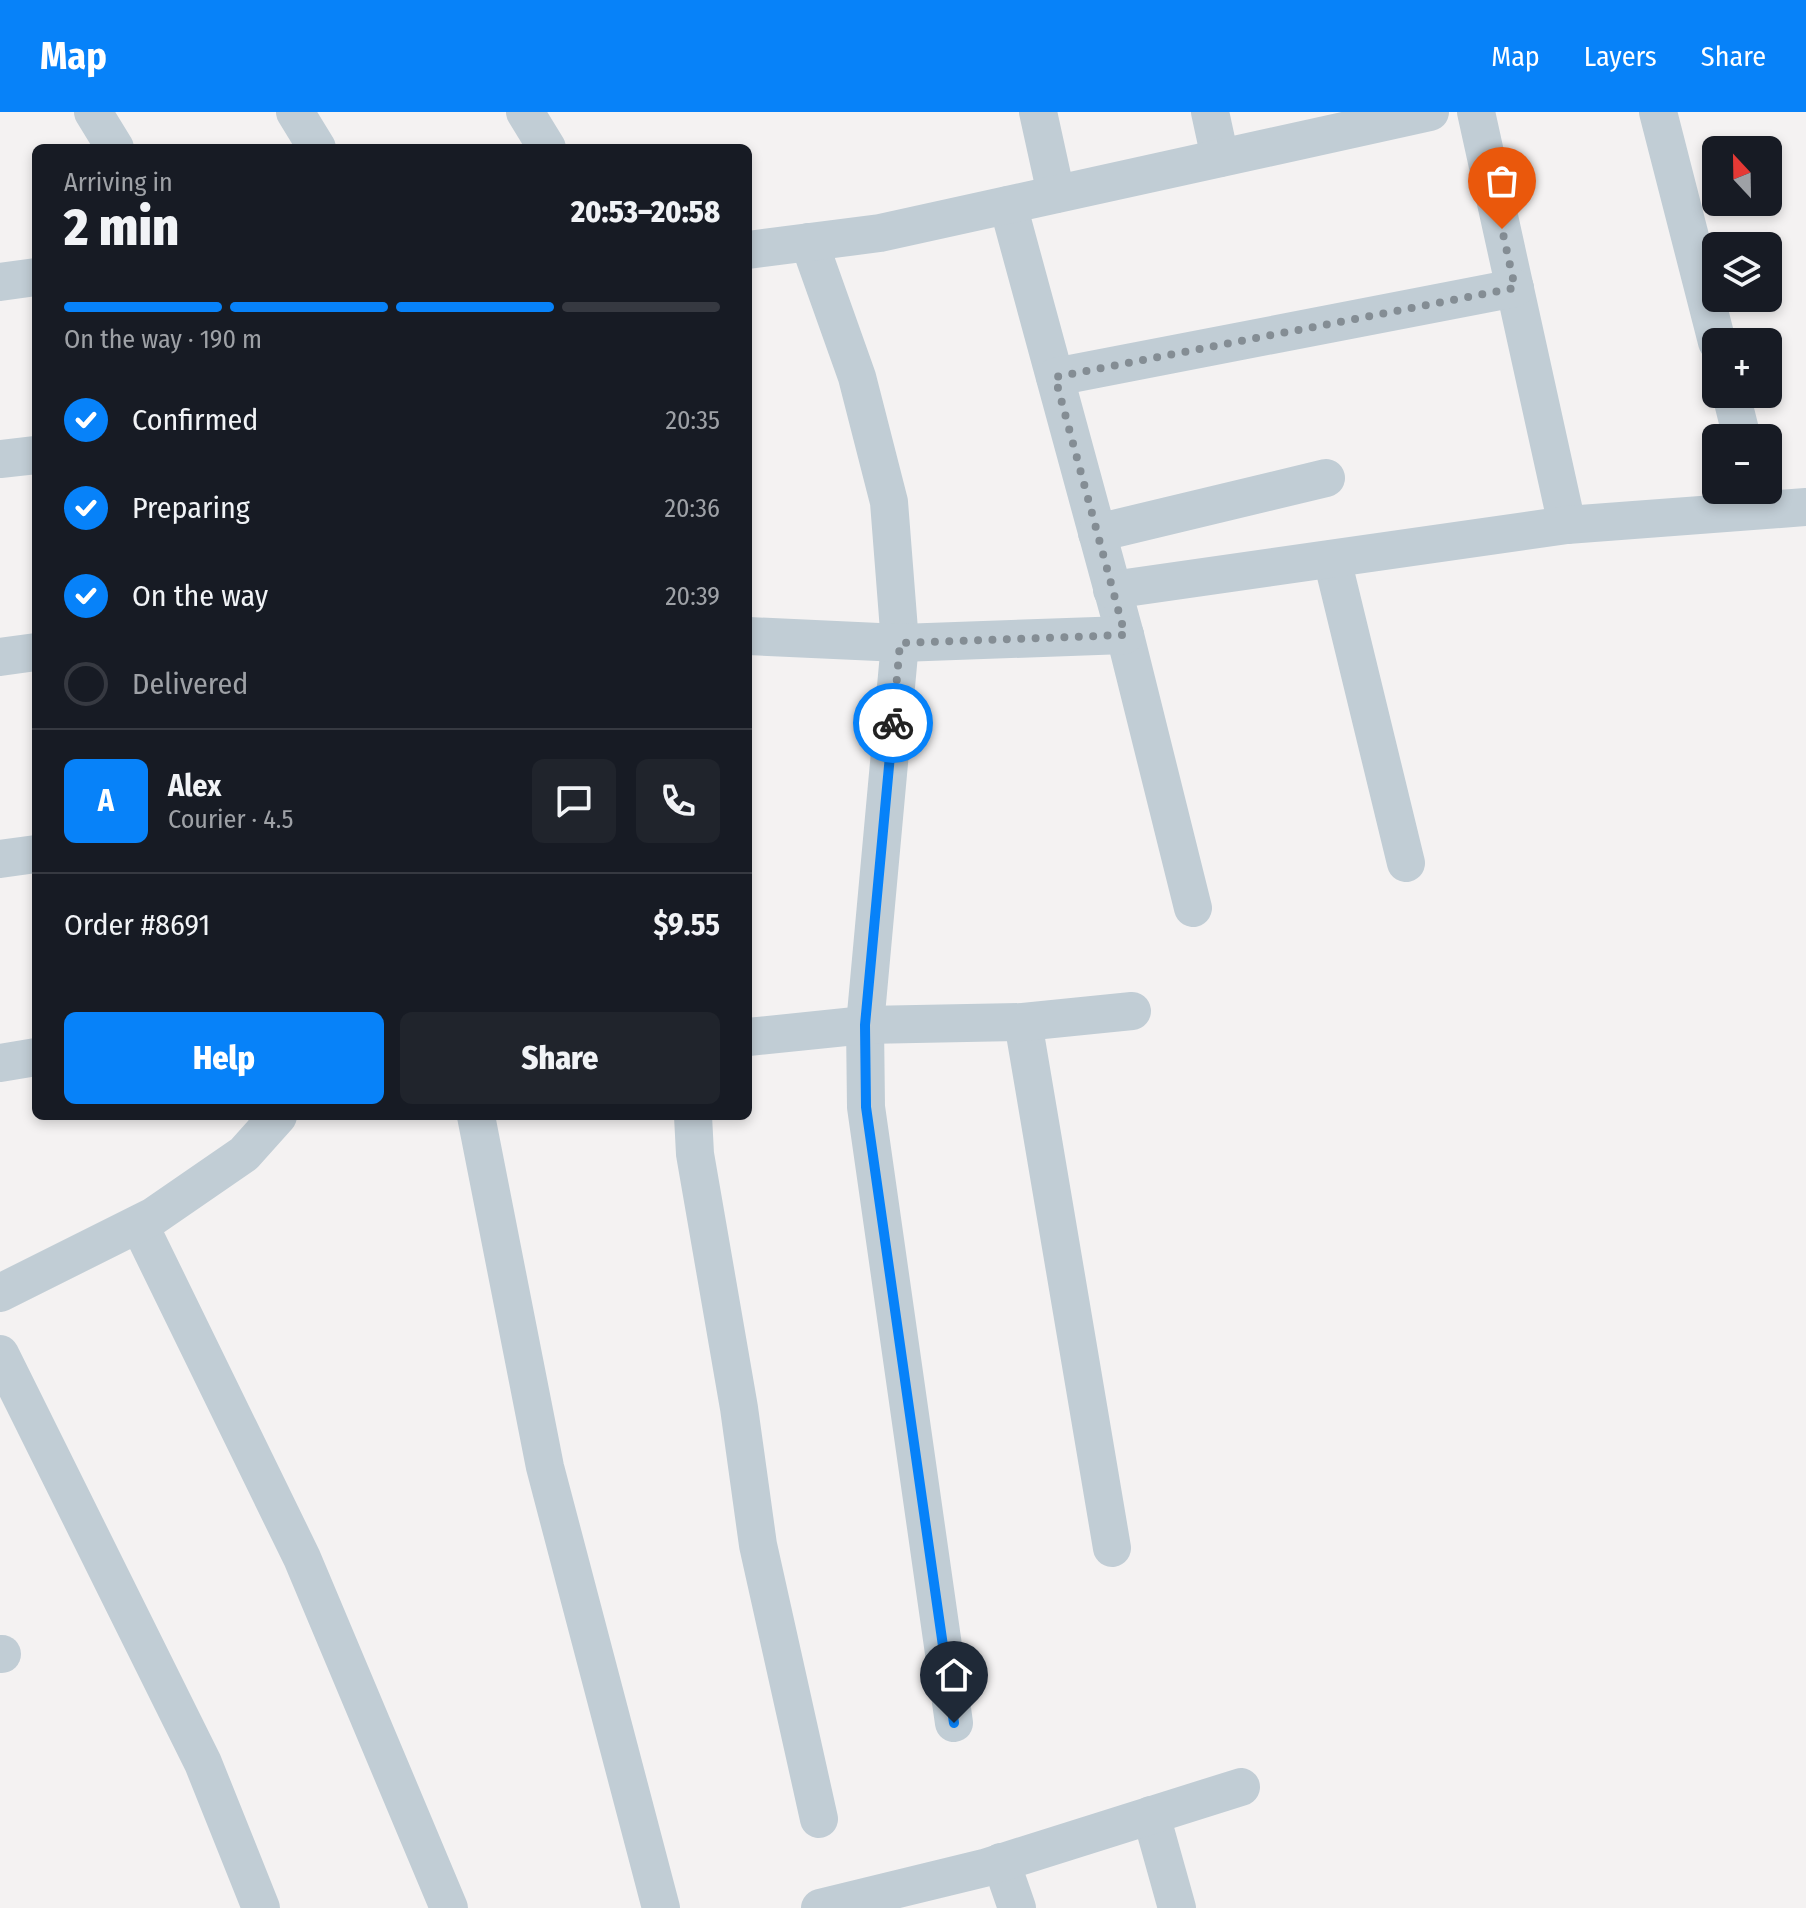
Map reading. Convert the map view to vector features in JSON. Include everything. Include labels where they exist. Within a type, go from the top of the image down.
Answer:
[{"type":"street","points":[[93,112],[113,144]]},
{"type":"street","points":[[295,112],[315,144]]},
{"type":"street","points":[[525,112],[545,144]]},
{"type":"street","points":[[1038,112],[1056,194]]},
{"type":"street","points":[[1210,112],[1220,158]]},
{"type":"street","points":[[752,249],[880,233],[1430,112]]},
{"type":"street","points":[[1476,112],[1567,525]]},
{"type":"street","points":[[1658,112],[1713,328]]},
{"type":"street","points":[[1008,205],[1125,635],[1193,908]]},
{"type":"street","points":[[809,242],[857,377],[889,502],[900,643],[865,1025],[866,1107],[954,1723]]},
{"type":"street","points":[[0,282],[32,278]]},
{"type":"street","points":[[1055,377],[1515,288]]},
{"type":"street","points":[[0,459],[32,455]]},
{"type":"street","points":[[1097,533],[1326,478]]},
{"type":"street","points":[[1782,503],[1806,507]]},
{"type":"street","points":[[1112,590],[1728,504]]},
{"type":"street","points":[[1332,559],[1406,863]]},
{"type":"street","points":[[752,636],[900,643],[1125,635]]},
{"type":"street","points":[[0,657],[32,653]]},
{"type":"street","points":[[0,859],[32,855]]},
{"type":"street","points":[[752,1037],[865,1025],[1023,1022],[1132,1011]]},
{"type":"street","points":[[1023,1022],[1112,1548]]},
{"type":"street","points":[[0,1063],[32,1058]]},
{"type":"street","points":[[0,1293],[139,1224],[244,1154],[274,1120]]},
{"type":"street","points":[[477,1120],[545,1467],[661,1908]]},
{"type":"street","points":[[693,1120],[695,1154],[739,1408],[758,1545],[819,1819]]},
{"type":"street","points":[[139,1224],[302,1558],[449,1908]]},
{"type":"street","points":[[0,1354],[203,1763],[261,1908]]},
{"type":"street","points":[[820,1908],[860,1903],[1241,1787]]},
{"type":"street","points":[[1151,1815],[1177,1908]]},
{"type":"street","points":[[1001,1862],[1017,1908]]},
{"type":"way so far","points":[[893,723],[900,643],[1125,635],[1055,377],[1515,288],[1502,229]]},
{"type":"route","points":[[893,723],[865,1025],[866,1107],[954,1723]]}]
